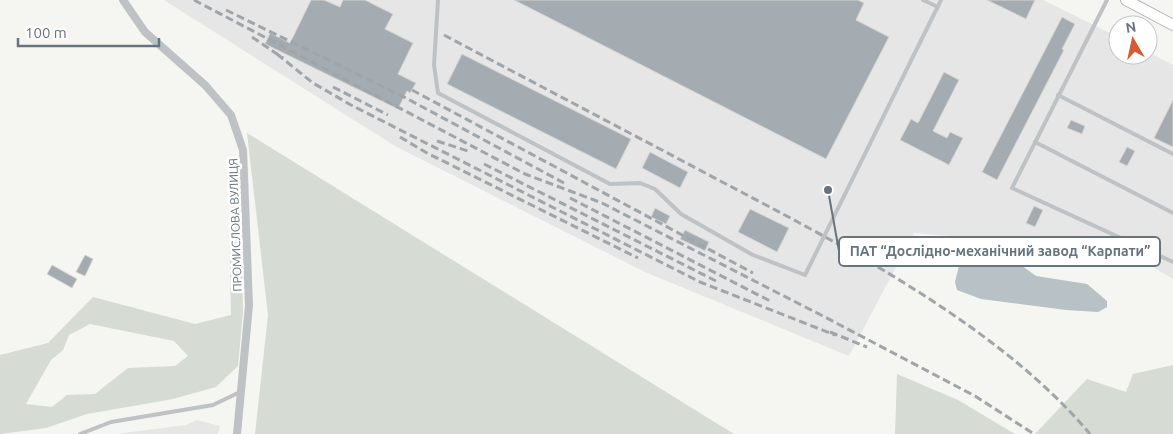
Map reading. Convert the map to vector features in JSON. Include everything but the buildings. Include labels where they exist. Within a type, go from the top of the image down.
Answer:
[{"type":"main road","points":[[1126,0],[1173,25]]},
{"type":"street","name":"ПРОМИСЛОВА ВУЛИЦЯ","points":[[122,0],[145,32],[205,85],[231,115],[243,150],[249,305],[237,434]]},
{"type":"lane","points":[[438,0],[434,65],[438,93],[610,184],[640,183],[655,189],[681,214],[753,254],[805,274],[941,0]]},
{"type":"lane","points":[[923,0],[938,8]]},
{"type":"lane","points":[[1107,0],[1012,188],[1173,262]]},
{"type":"lane","points":[[1058,95],[1173,154]]},
{"type":"lane","points":[[1035,142],[1173,213]]},
{"type":"lane","points":[[80,434],[111,422],[213,405],[242,391]]},
{"type":"shaded area","points":[[164,0],[1043,0],[1108,32],[1108,65],[1158,65],[1158,57],[1173,65],[1173,279],[1133,255],[1126,266],[997,240],[914,233],[849,356],[645,272],[395,146]]},
{"type":"shaded area","points":[[247,133],[734,434],[255,434],[268,315]]},
{"type":"shaded area","points":[[241,221],[243,311],[238,366],[216,387],[173,399],[87,414],[46,428],[0,434],[0,355],[48,343],[93,297],[195,324],[231,315],[229,223]],"holes":[[[90,324],[174,341],[188,356],[175,366],[128,368],[95,394],[67,395],[52,407],[26,404],[51,360],[63,350],[69,335]]]},
{"type":"shaded area","points":[[990,255],[1011,258],[1036,276],[1087,284],[1107,301],[1107,307],[1098,312],[1066,310],[981,299],[957,290],[955,282],[959,266],[970,264]]},
{"type":"shaded area","points":[[1173,365],[1173,434],[1035,434],[1087,379],[1126,392],[1133,374]]},
{"type":"shaded area","points":[[897,374],[958,400],[1015,434],[895,434]]},
{"type":"shaded area","points":[[197,420],[220,426],[218,434],[116,434],[186,425]]},
{"type":"railway","points":[[194,0],[525,174],[602,203],[821,315],[975,396],[1034,434]]},
{"type":"railway","points":[[226,10],[404,97],[564,183]]},
{"type":"railway","points":[[444,35],[822,235],[920,293],[1012,359],[1054,395],[1090,434]]},
{"type":"railway","points":[[252,37],[283,58]]},
{"type":"railway","points":[[277,54],[313,83],[351,105],[700,282],[835,335]]},
{"type":"railway","points":[[333,87],[388,115]]},
{"type":"railway","points":[[412,90],[753,273]]},
{"type":"railway","points":[[400,137],[427,153],[638,258]]},
{"type":"railway","points":[[437,141],[471,152]]},
{"type":"railway","points":[[484,164],[716,281]]},
{"type":"railway","points":[[570,198],[772,302]]},
{"type":"railway","points":[[830,332],[867,347]]},
{"type":"place","name":"ПАТ “Дослідно-механічний завод “Карпати”","points":[[828,190]]}]
